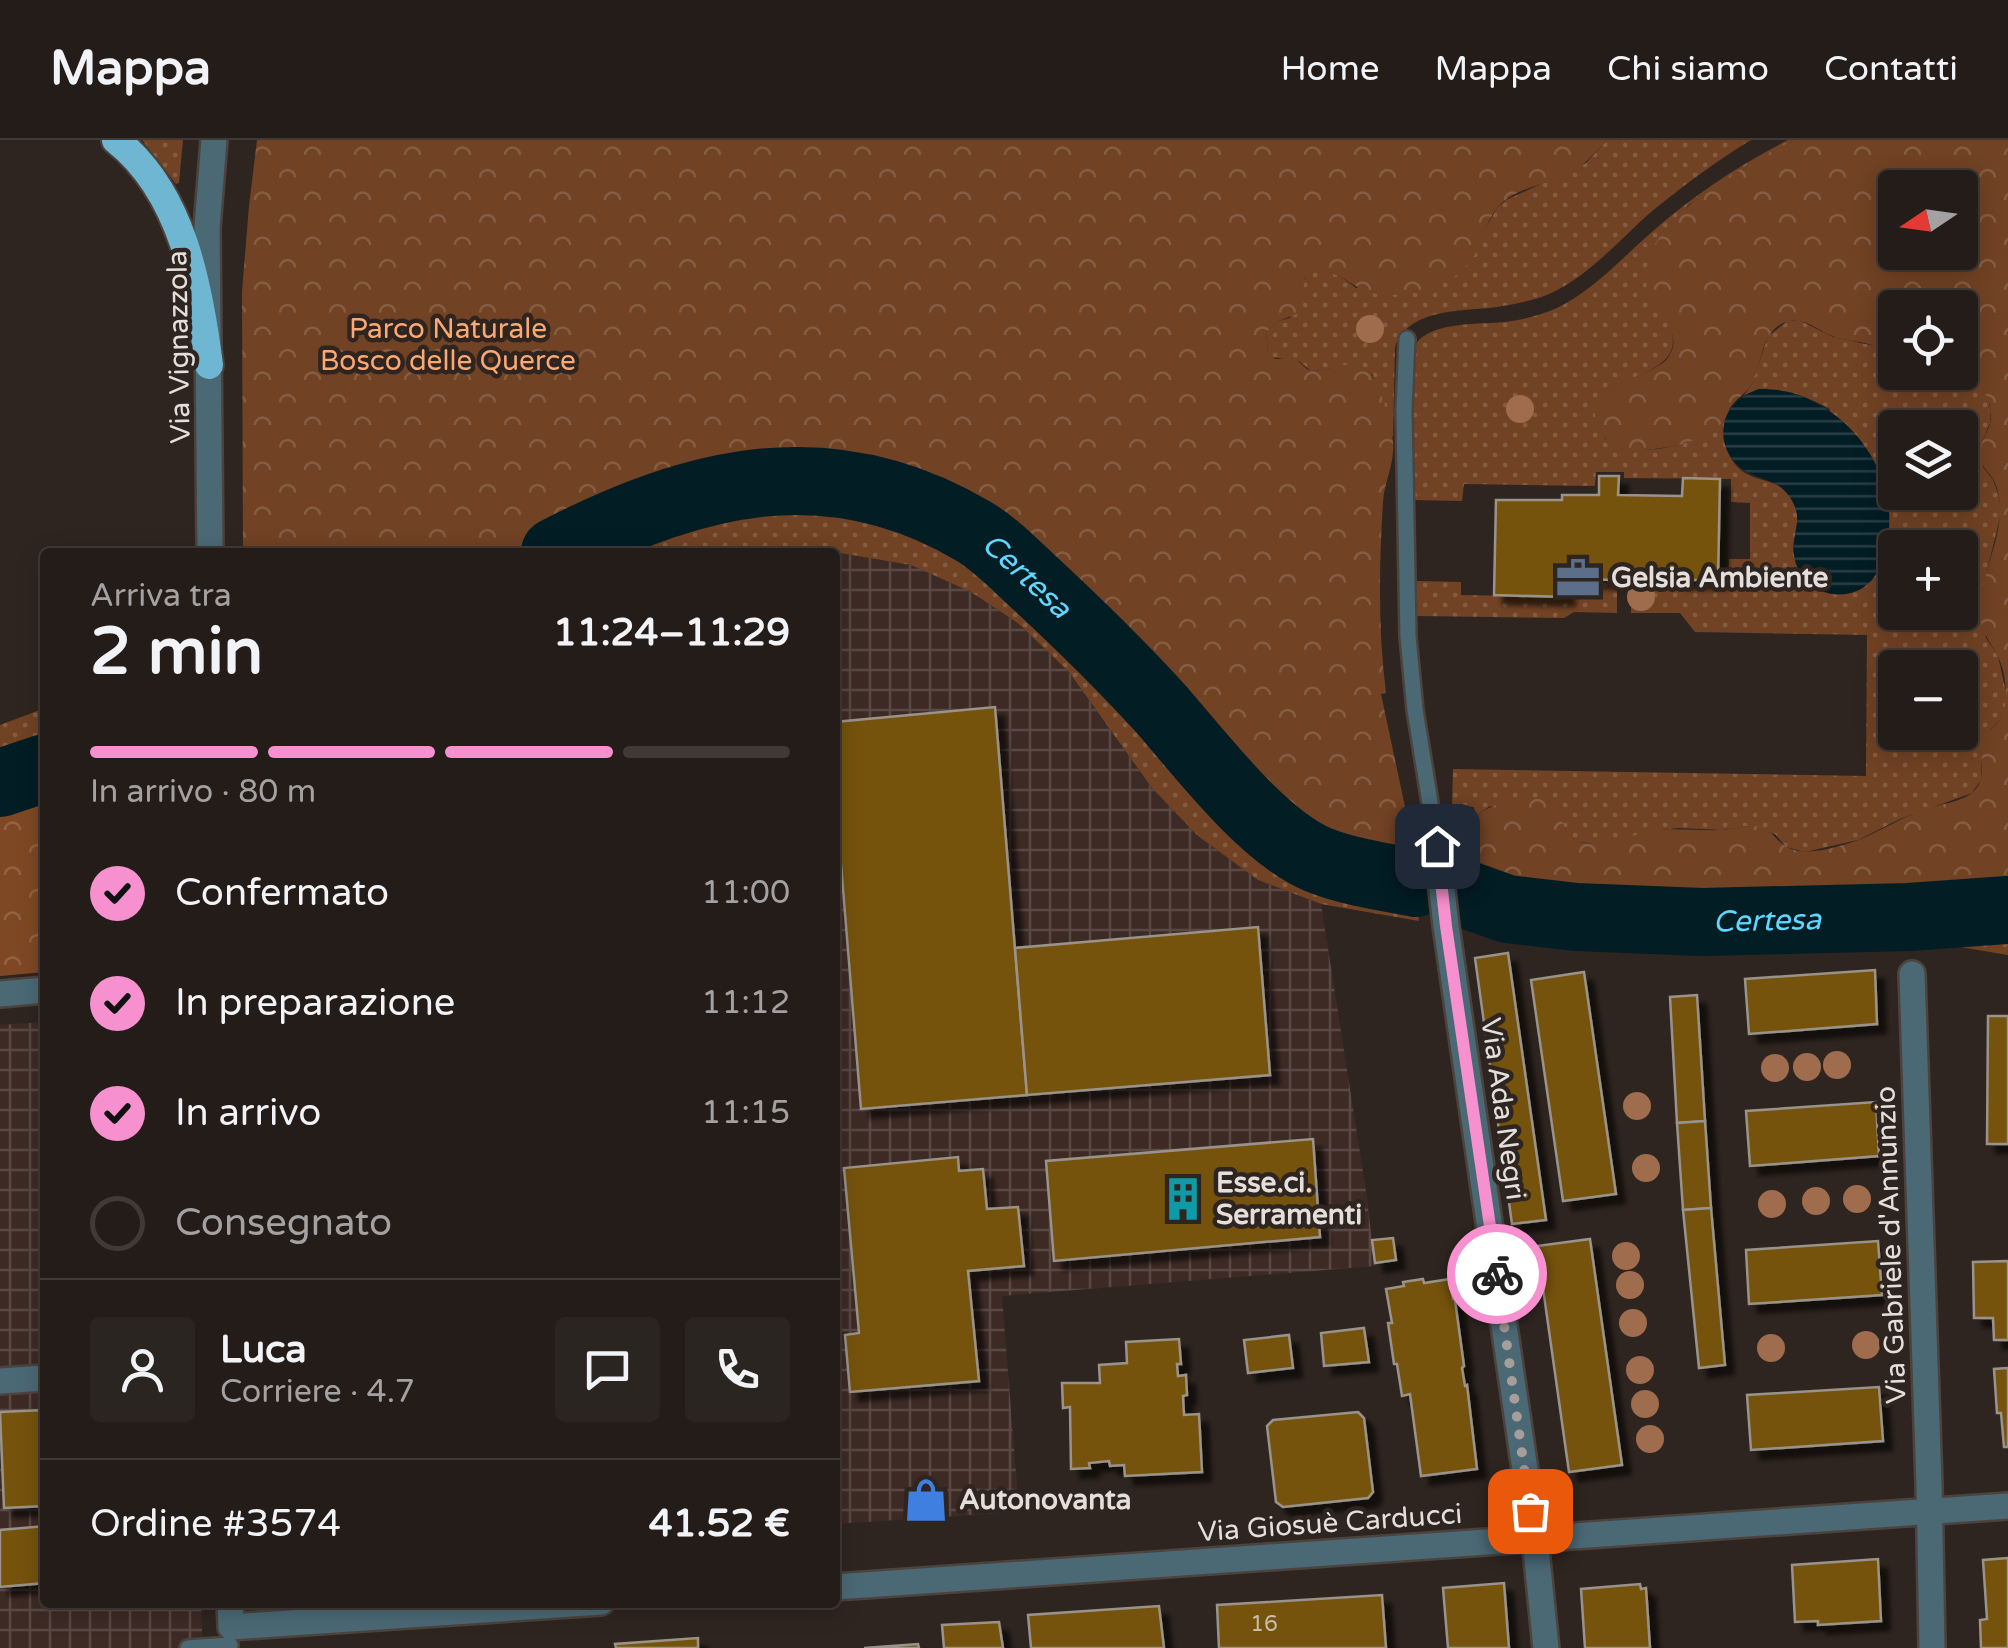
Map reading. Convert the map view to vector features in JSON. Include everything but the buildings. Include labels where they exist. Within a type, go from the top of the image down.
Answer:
[{"type":"highway","points":[[116,140],[150,177],[168,206],[188,254],[202,308],[209,365]]},
{"type":"street","name":"Via Vignazzola","points":[[210,548],[207,228],[214,140]]},
{"type":"street","name":"Via Ada Negri","points":[[1437,846],[1535,1539],[1546,1648]]},
{"type":"street","name":"Via Gabriele d'Annunzio","points":[[1912,974],[1932,1648]]},
{"type":"street","points":[[0,994],[40,990]]},
{"type":"street","points":[[0,1381],[40,1378]]},
{"type":"street","name":"Via Giosuè Carducci","points":[[840,1587],[2008,1506]]},
{"type":"street","points":[[230,1630],[522,1608]]},
{"type":"lane","points":[[1406,339],[1408,637],[1415,710],[1437,846]]},
{"type":"lane","points":[[188,1648],[230,1630]]},
{"type":"shaded area","points":[[840,553],[911,565],[971,592],[1019,624],[1069,672],[1152,788],[1198,836],[1258,880],[1321,904],[1375,1266],[1002,1296],[1019,1512],[840,1524]]},
{"type":"shaded area","points":[[40,1022],[40,1608],[201,1608],[203,1648],[0,1648],[0,1025]]},
{"type":"green space","points":[[142,140],[183,140],[179,183],[176,184]]},
{"type":"green space","name":"Parco Naturale Bosco delle Querce","points":[[257,140],[1607,140],[1572,171],[1521,191],[1498,207],[1474,256],[1449,280],[1426,290],[1386,295],[1364,290],[1330,272],[1313,273],[1304,279],[1299,313],[1279,321],[1266,332],[1268,351],[1275,359],[1295,359],[1313,371],[1349,365],[1368,371],[1388,415],[1393,450],[1382,526],[1380,621],[1386,693],[1381,694],[1412,858],[1350,844],[1289,808],[1234,762],[999,527],[943,490],[896,471],[814,460],[730,468],[649,490],[522,548],[243,548],[242,292]]},
{"type":"green space","points":[[1607,140],[1751,140],[1675,193],[1563,287],[1527,301],[1434,315],[1411,326],[1395,347],[1393,438],[1373,375],[1366,370],[1351,366],[1311,371],[1299,361],[1271,357],[1266,332],[1290,318],[1303,281],[1310,273],[1331,272],[1356,288],[1485,229],[1506,200],[1586,163]]},
{"type":"green space","points":[[1794,140],[1739,170],[1687,206],[1649,291],[1669,325],[1671,351],[1655,367],[1608,390],[1604,438],[1635,449],[1667,448],[1698,437],[1725,418],[1725,442],[1730,457],[1747,474],[1779,486],[1796,508],[1796,565],[1830,409],[1788,392],[1767,390],[1744,395],[1752,384],[1768,336],[1788,321],[1799,320],[1833,337],[1875,346],[1878,390],[1978,390],[1978,382],[1991,411],[1983,440],[1983,467],[1993,480],[2001,513],[1982,592],[1986,638],[1998,656],[2007,696],[2004,716],[1990,730],[1982,747],[1981,780],[1972,793],[1900,819],[1858,840],[1805,852],[1786,847],[1775,834],[1747,826],[1722,830],[1678,828],[1604,844],[1577,842],[1563,825],[1490,806],[1475,817],[1474,807],[1452,806],[1453,769],[1866,776],[1867,635],[1695,632],[1680,613],[1631,613],[1631,580],[1728,586],[1729,559],[1750,559],[1750,503],[1731,502],[1731,479],[1624,478],[1624,472],[1596,472],[1595,486],[1464,484],[1462,501],[1412,500],[1411,356],[1416,344],[1436,330],[1511,321],[1571,301],[1653,231],[1718,181]]},
{"type":"green space","points":[[1794,140],[2008,140],[2008,882],[1911,892],[1614,901],[1543,895],[1505,882],[1466,876],[1465,847],[1471,824],[1487,809],[1516,800],[1534,799],[1552,805],[1571,837],[1584,843],[1613,841],[1658,830],[1749,826],[1768,830],[1787,847],[1814,851],[1853,842],[1915,813],[1962,799],[1978,787],[1983,742],[2002,716],[2006,698],[2002,667],[1983,629],[1980,612],[2000,505],[1995,482],[1980,457],[1991,415],[1988,399],[1978,384],[1978,290],[1878,290],[1878,348],[1837,338],[1801,321],[1780,324],[1764,345],[1749,389],[1718,426],[1688,442],[1629,449],[1607,440],[1597,424],[1595,407],[1601,396],[1661,364],[1672,349],[1671,331],[1656,309],[1646,282],[1650,255],[1665,230],[1688,206]]},
{"type":"green space","points":[[839,508],[911,524],[981,561],[1071,645],[1190,770],[1280,855],[1332,885],[1417,901],[1419,921],[1321,904],[1258,880],[1198,836],[1152,788],[1069,672],[1019,624],[971,592],[911,565],[840,553],[840,548],[624,548],[682,526],[750,512]]},
{"type":"green space","points":[[1566,579],[1617,580],[1617,613],[1574,612],[1564,618],[1416,616],[1417,581],[1461,582],[1461,595],[1565,597]]},
{"type":"green space","points":[[40,710],[40,748],[0,760],[0,725]]},
{"type":"green space","points":[[40,794],[40,972],[0,976],[0,806]]},
{"type":"green space","points":[[2008,929],[2008,955],[1942,944],[1885,945],[1942,935]]},
{"type":"water","points":[[1759,389],[1787,392],[1813,401],[1858,436],[1874,460],[1878,470],[1878,510],[1888,510],[1888,530],[1878,530],[1878,570],[1860,589],[1847,594],[1825,592],[1810,584],[1799,571],[1794,555],[1796,509],[1789,496],[1775,484],[1742,469],[1727,451],[1724,425],[1728,412],[1741,398]]},
{"type":"waterway","name":"Certesa","points":[[563,548],[659,506],[711,491],[762,483],[815,481],[867,488],[920,505],[990,543],[1069,615],[1161,709],[1234,794],[1277,834],[1330,864],[1416,883]]},
{"type":"waterway","name":"Certesa","points":[[0,783],[40,770]]},
{"type":"waterway","name":"Certesa","points":[[1468,895],[1507,909],[1576,917],[1702,922],[1909,917],[2008,910]]},
{"type":"way so far","points":[[1497,1274],[1530,1511]]},
{"type":"place","name":"Gelsia Ambiente","points":[[1578,578]]},
{"type":"place","name":"Esse.ci. Serramenti","points":[[1183,1199]]},
{"type":"place","name":"Autonovanta","points":[[926,1500]]},
{"type":"route","points":[[1437,846],[1497,1274]]}]
